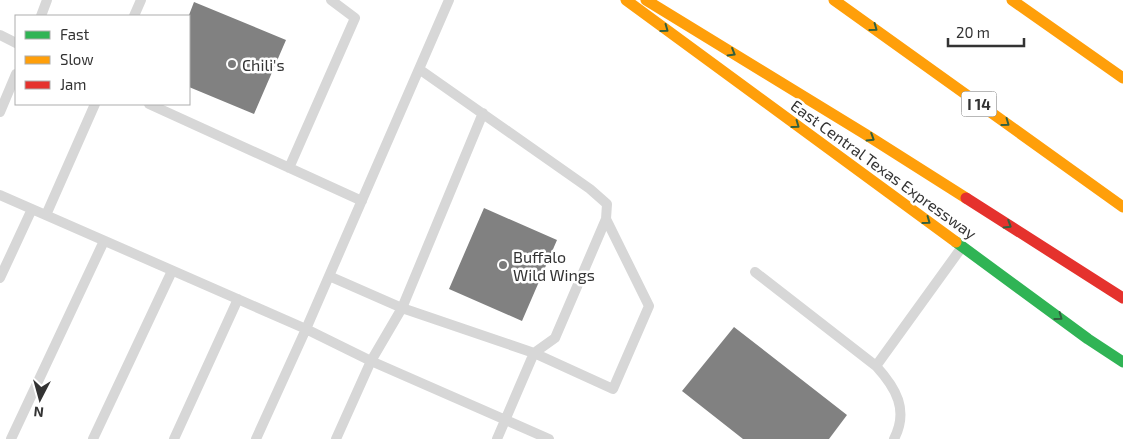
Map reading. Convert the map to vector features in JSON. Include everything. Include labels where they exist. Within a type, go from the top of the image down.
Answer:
[{"type":"main road","name":"East Central Texas Expressway","points":[[626,0],[1123,362]]},
{"type":"main road","points":[[646,0],[866,134],[1123,298]]},
{"type":"main road","name":"I 14","points":[[834,0],[1123,207]]},
{"type":"main road","points":[[1012,0],[1123,78]]},
{"type":"lane","points":[[41,15],[48,0]]},
{"type":"lane","points":[[134,15],[141,0]]},
{"type":"lane","points":[[289,168],[355,18],[331,0]]},
{"type":"lane","points":[[256,439],[306,329],[449,0]]},
{"type":"lane","points":[[0,36],[15,43]]},
{"type":"lane","points":[[419,69],[483,113],[607,204],[606,219],[555,338],[534,352],[497,439]]},
{"type":"lane","points":[[0,112],[15,76]]},
{"type":"lane","points":[[46,215],[95,105]]},
{"type":"lane","points":[[151,105],[362,201]]},
{"type":"lane","points":[[336,439],[371,361],[402,308],[483,113]]},
{"type":"lane","points":[[0,195],[306,329],[371,361],[549,439]]},
{"type":"lane","points":[[0,278],[32,209]]},
{"type":"lane","points":[[329,276],[402,308],[534,352],[613,389],[649,306],[606,219]]},
{"type":"lane","points":[[11,439],[104,241]]},
{"type":"lane","points":[[876,366],[962,246]]},
{"type":"lane","points":[[93,439],[172,270]]},
{"type":"lane","points":[[755,272],[876,366],[892,383],[901,408],[898,430],[894,439]]},
{"type":"lane","points":[[174,439],[238,300]]},
{"type":"building","name":"Chili's","points":[[194,2],[286,40],[254,114],[190,87],[189,15]]},
{"type":"building","name":"Buffalo Wild Wings","points":[[484,208],[557,240],[522,321],[449,289]]},
{"type":"building","points":[[734,327],[847,415],[829,439],[743,439],[682,391]]},
{"type":"traffic: fast","points":[[956,242],[1088,339],[1123,362]]},
{"type":"traffic: slow","points":[[626,0],[956,242]]},
{"type":"traffic: slow","points":[[646,0],[966,198]]},
{"type":"traffic: slow","points":[[834,0],[1123,207]]},
{"type":"traffic: slow","points":[[1012,0],[1123,78]]},
{"type":"traffic: jam","points":[[966,198],[1123,298]]},
{"type":"place","name":"Chili's","points":[[232,64]]},
{"type":"place","name":"Buffalo Wild Wings","points":[[503,265]]}]
